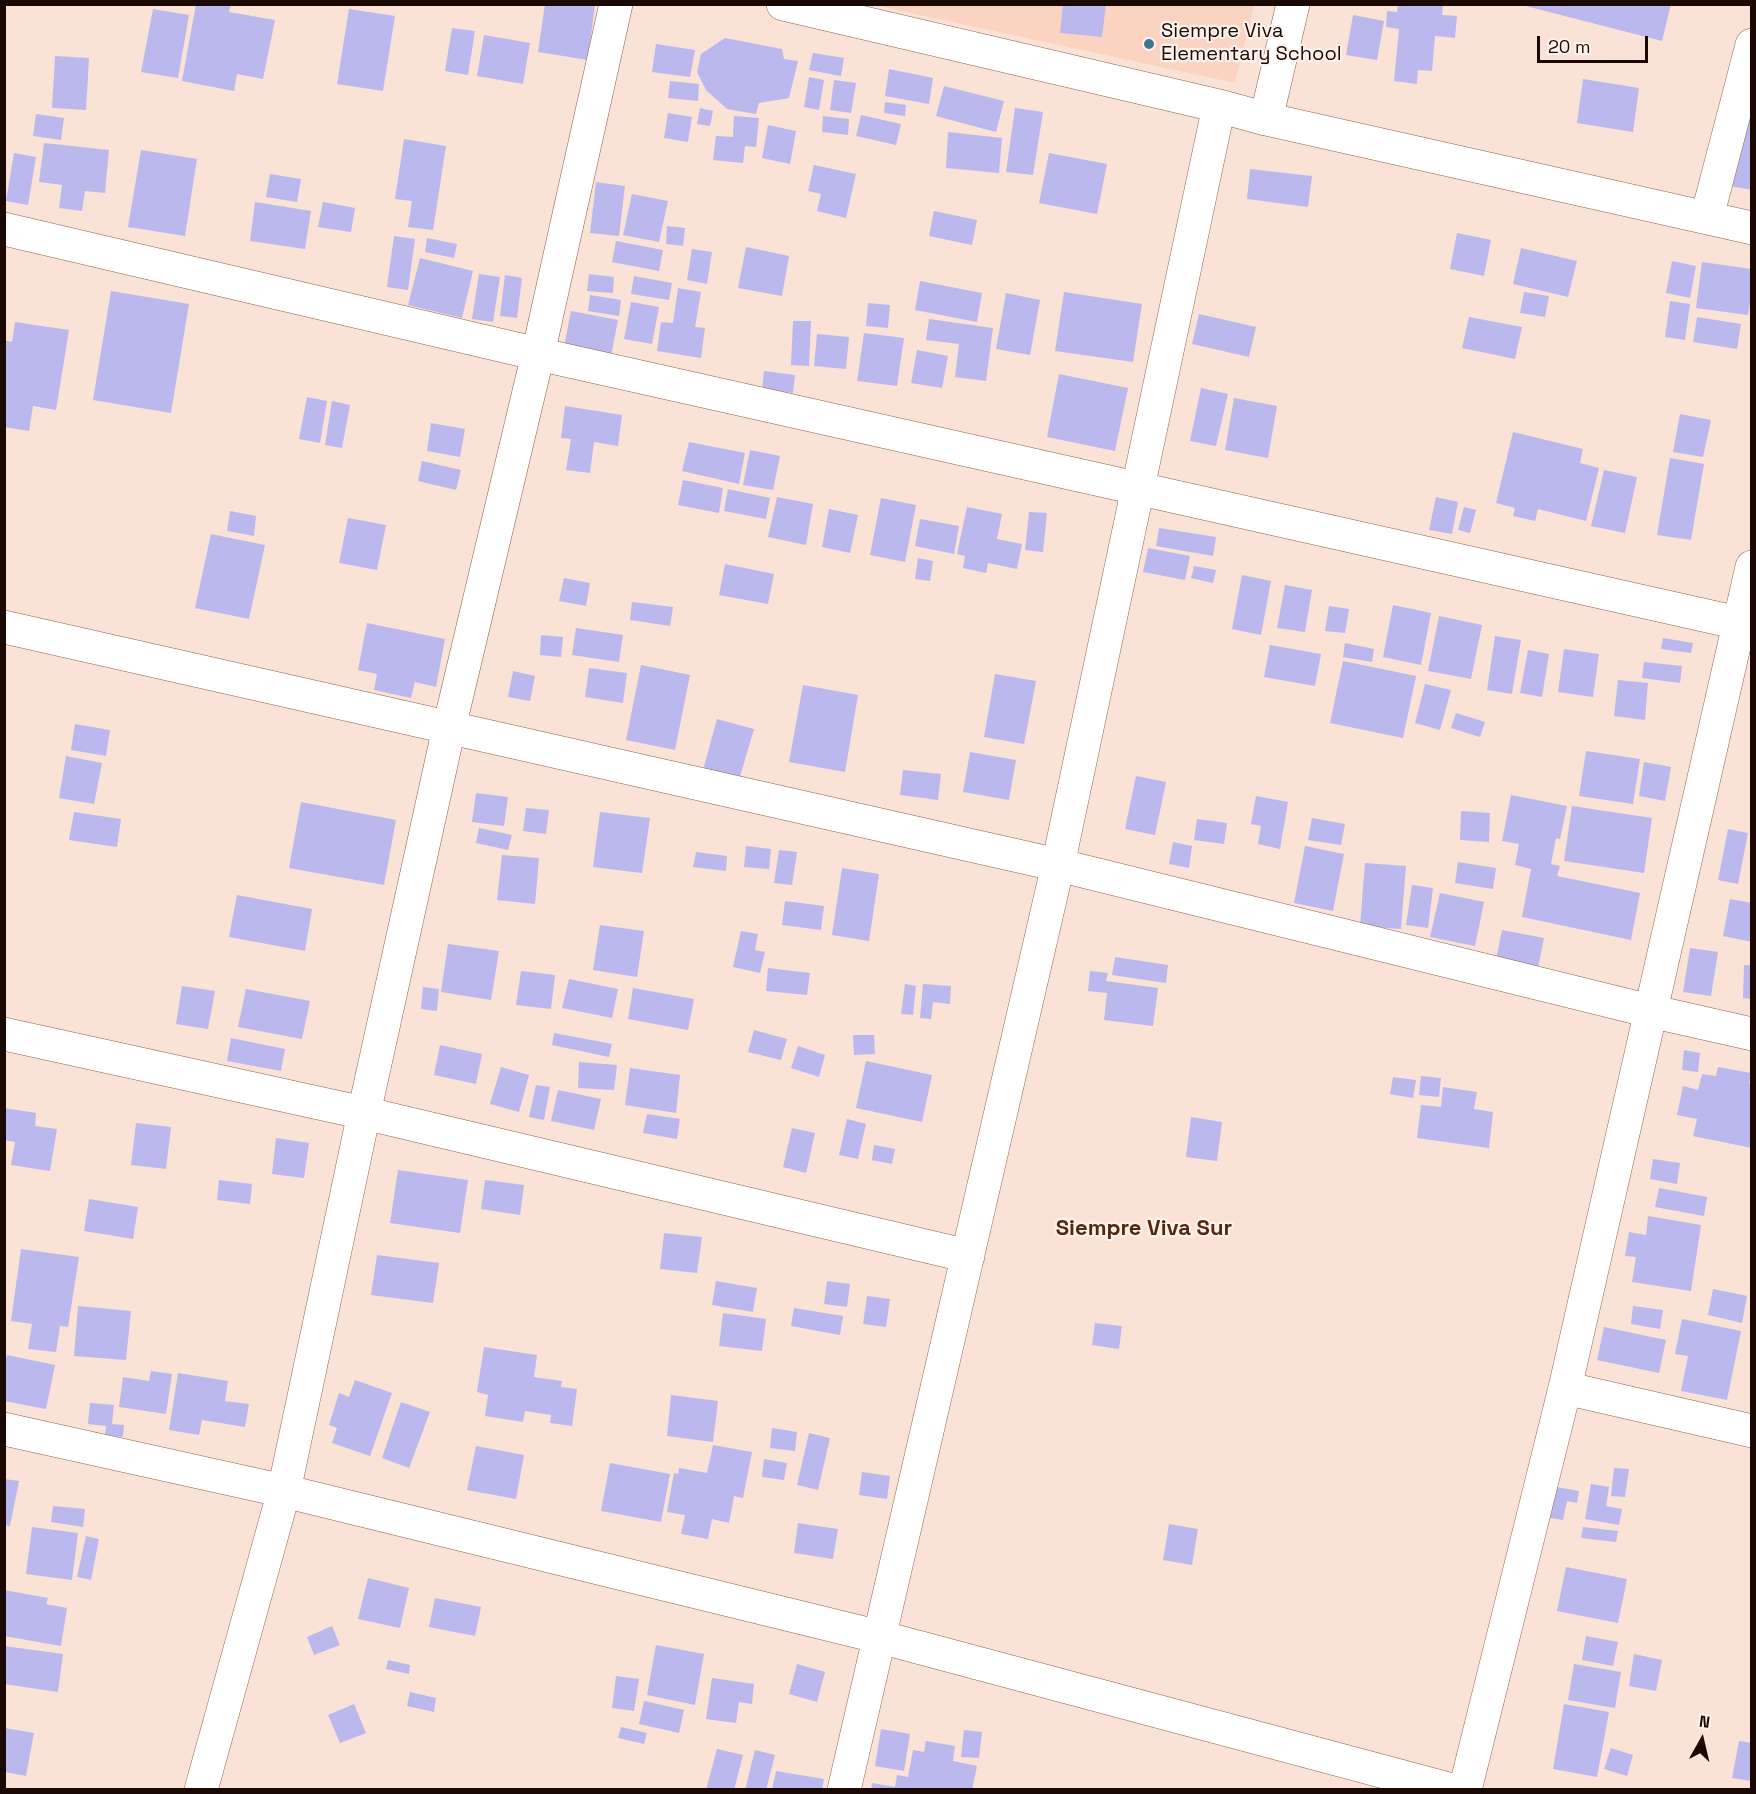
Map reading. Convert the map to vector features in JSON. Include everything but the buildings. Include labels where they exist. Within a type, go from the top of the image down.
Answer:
[{"type":"street","points":[[201,1790],[284,1491],[449,728],[538,354],[616,4]]},
{"type":"street","points":[[783,4],[1266,119],[1752,228]]},
{"type":"street","points":[[1266,119],[1293,4]]},
{"type":"street","points":[[1707,217],[1752,45]]},
{"type":"street","points":[[844,1790],[1058,865],[1219,106]]},
{"type":"street","points":[[4,229],[538,354],[1746,625]]},
{"type":"street","points":[[1465,1790],[1565,1388],[1650,1011],[1746,625],[1752,567]]},
{"type":"street","points":[[4,627],[1058,865],[1752,1034]]},
{"type":"street","points":[[4,1034],[364,1113],[968,1256]]},
{"type":"street","points":[[1565,1388],[1752,1431]]},
{"type":"street","points":[[4,1429],[284,1491],[880,1637],[1452,1790]]},
{"type":"shaded area","name":"Siempre Viva Elementary School","points":[[873,5],[1254,5],[1235,83]]},
{"type":"place","name":"Siempre Viva Elementary School","points":[[1149,44]]},
{"type":"district","name":"Siempre Viva Sur","points":[[1144,1229]]}]
